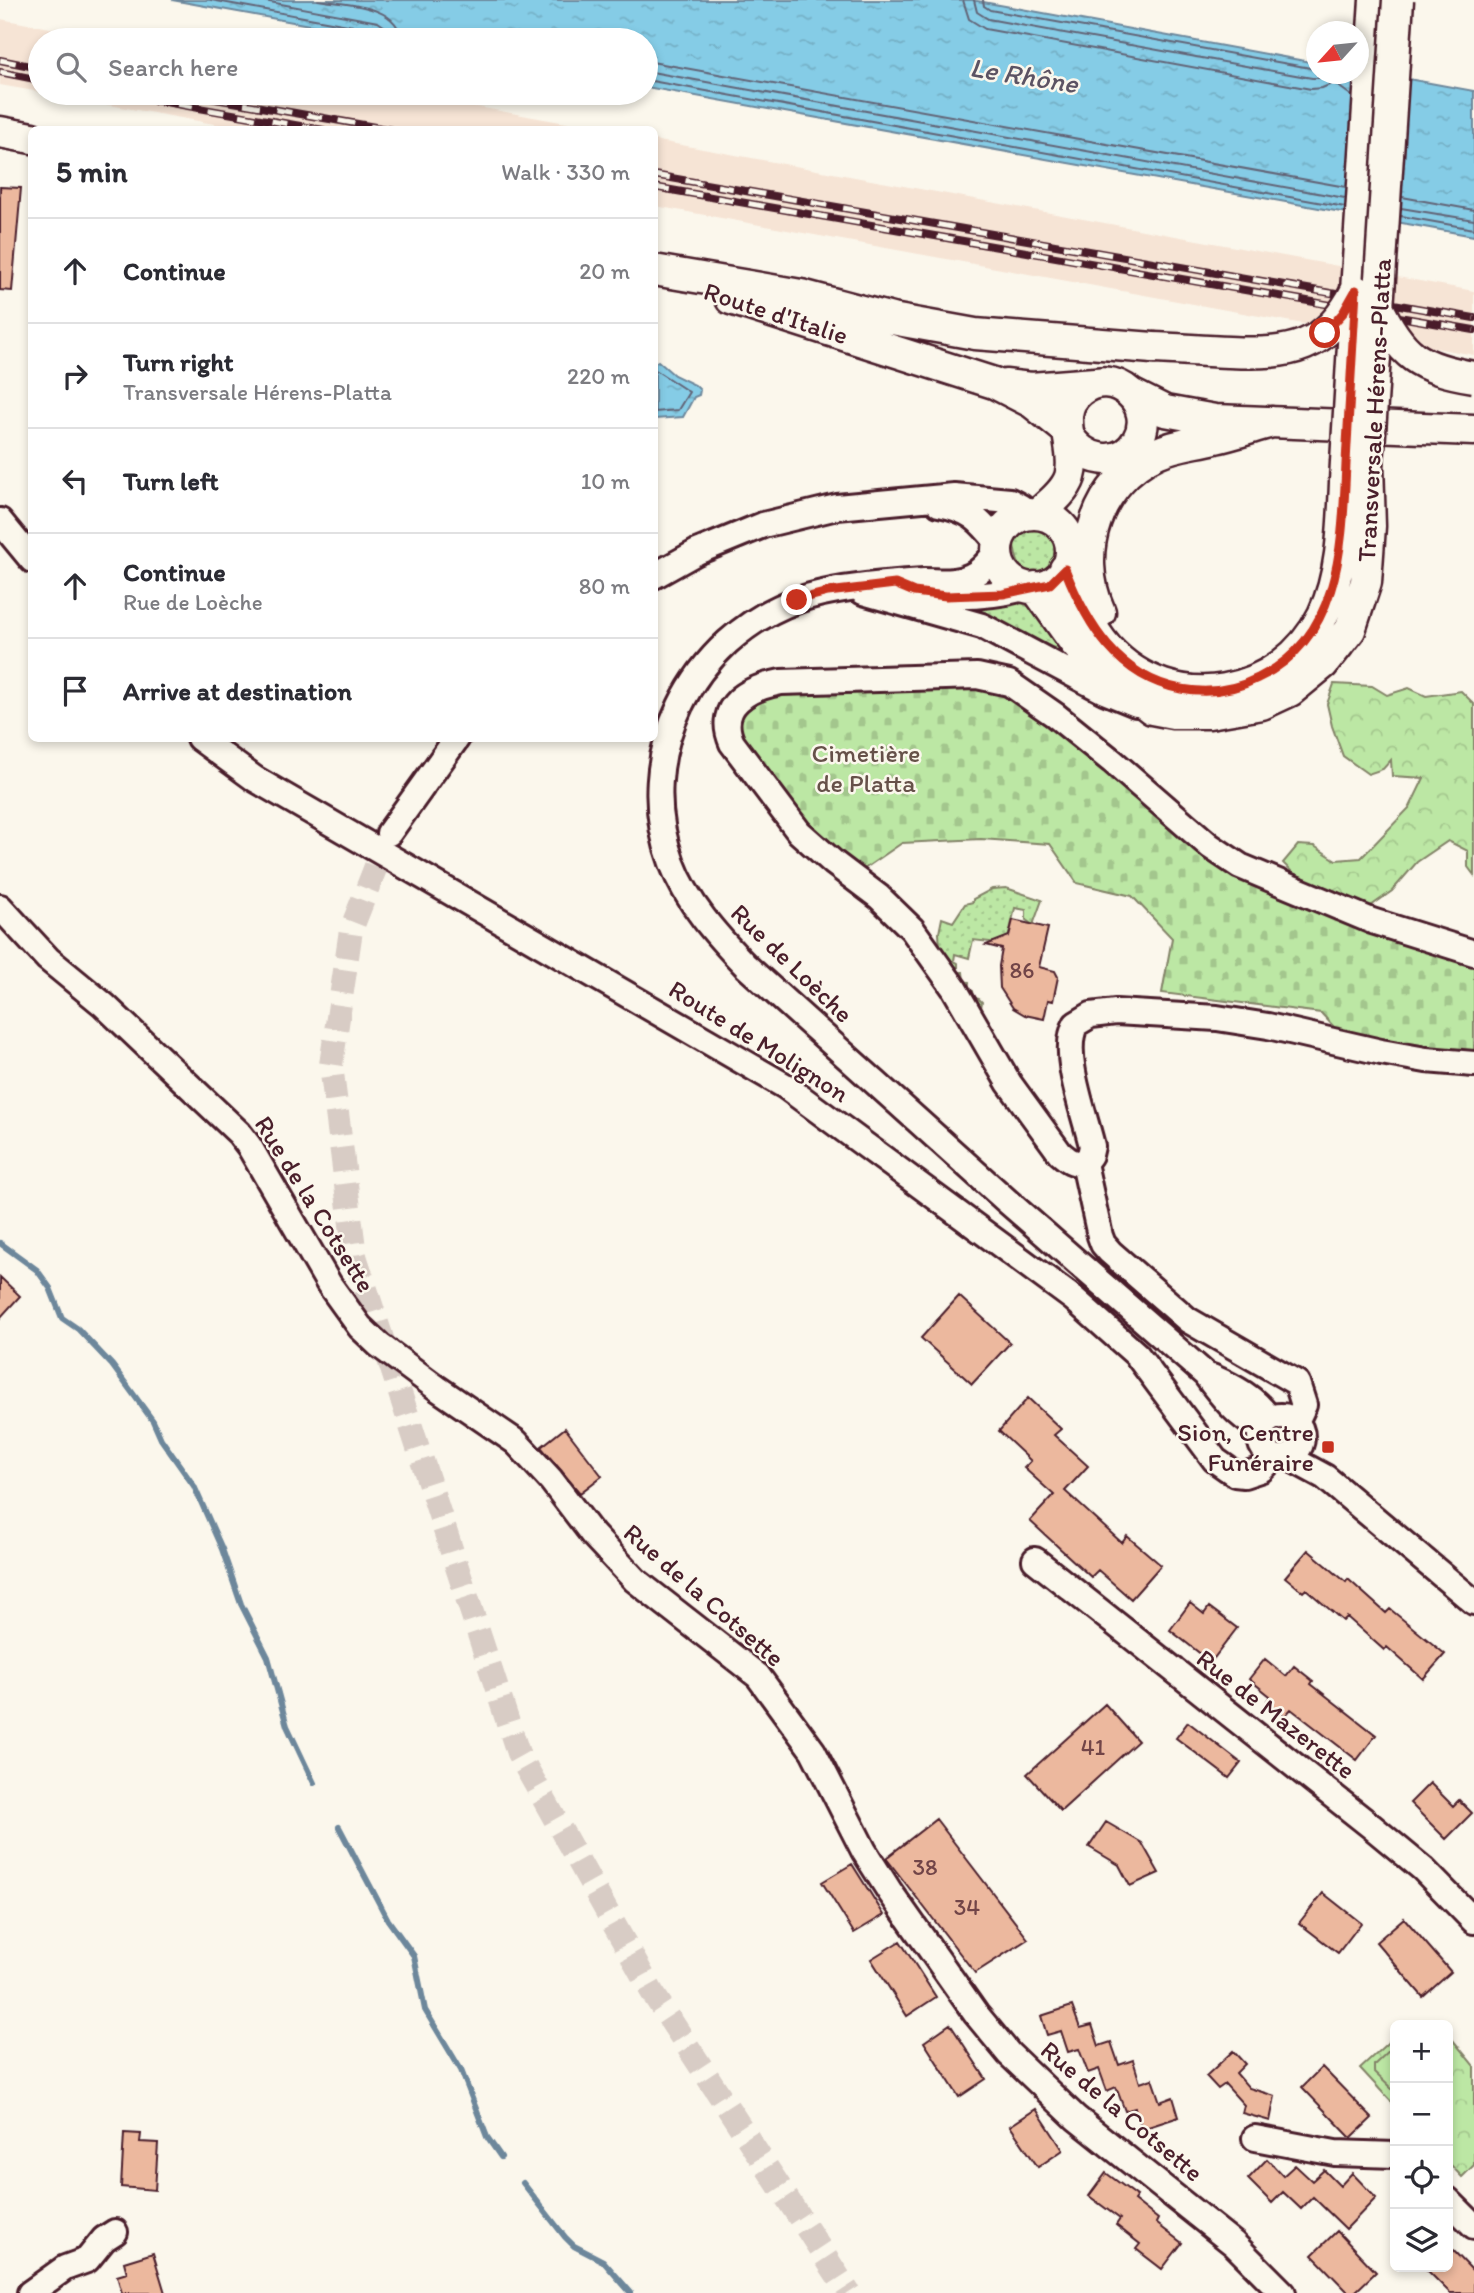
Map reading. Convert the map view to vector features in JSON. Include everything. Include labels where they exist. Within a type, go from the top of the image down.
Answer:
[{"type":"main road","name":"Transversale Hérens-Platta","points":[[1068,557],[1086,618],[1114,654],[1139,674],[1159,684],[1206,692],[1247,684],[1273,671],[1299,650],[1323,614],[1336,573],[1342,528],[1357,463],[1366,298],[1375,0]]},
{"type":"main road","name":"Transversale Hérens-Platta","points":[[1366,298],[1398,0]]},
{"type":"main road","points":[[0,132],[28,137]]},
{"type":"main road","points":[[658,273],[801,295],[892,319],[975,334],[1265,354],[1289,351],[1305,345],[1325,333],[1343,313],[1366,298],[1412,357],[1442,372],[1474,377]]},
{"type":"main road","name":"Route d'Italie","points":[[658,273],[995,383],[1031,387],[1096,383]]},
{"type":"main road","name":"Route d'Italie","points":[[898,353],[1027,411],[1056,435],[1071,466]]},
{"type":"main road","name":"Route d'Italie","points":[[995,383],[1040,408],[1068,433]]},
{"type":"main road","points":[[1152,709],[1092,662],[1031,587],[1008,577],[999,562],[998,547],[1009,524],[1033,514],[1065,486],[1070,477],[1066,420],[1069,405],[1083,389],[1096,383],[1117,384],[1165,411],[1215,420],[1474,430]]},
{"type":"main road","points":[[1031,587],[1050,584],[1068,557],[1091,496],[1139,438],[1143,422],[1138,402],[1131,394]]},
{"type":"main road","points":[[1068,433],[1078,448],[1091,457],[1106,459],[1164,435],[1215,420]]},
{"type":"main road","points":[[1191,690],[1141,662],[1126,649],[1103,619],[1089,575],[1088,558],[1092,529],[1109,494],[1130,470],[1143,461],[1173,447],[1272,422]]},
{"type":"main road","name":"Transversale Hérens-Platta","points":[[1152,709],[1172,713],[1209,713],[1262,704],[1290,691],[1323,664],[1350,629],[1366,582],[1370,526],[1357,463]]},
{"type":"main road","points":[[1033,514],[1050,517],[1059,524],[1068,557]]},
{"type":"street","points":[[658,574],[697,552],[763,525],[838,507],[954,496],[1010,501],[1033,514]]},
{"type":"street","points":[[914,499],[966,511],[986,527],[998,547]]},
{"type":"street","points":[[0,521],[28,555]]},
{"type":"street","name":"Rue de Loèche","points":[[998,547],[985,566],[972,576],[952,582],[895,584],[813,595],[772,611],[732,639],[698,675],[669,731],[658,787],[660,821],[673,864],[684,888],[702,915],[746,966],[1017,1210],[1205,1374],[1246,1421],[1278,1436],[1474,1602]]},
{"type":"street","name":"Rue de Loèche","points":[[895,584],[914,592],[946,596],[1003,594],[1031,587]]},
{"type":"street","points":[[852,589],[982,626],[1104,691],[1152,709]]},
{"type":"street","points":[[1084,1163],[1068,1160],[1060,1153],[1027,1109],[995,1061],[954,988],[912,929],[879,897],[813,845],[776,803],[732,743],[726,730],[727,717],[732,706],[742,697],[762,686],[781,682],[977,676],[1009,683],[1063,720],[1210,846],[1232,861],[1372,921],[1474,953]]},
{"type":"street","name":"Route de Molignon","points":[[204,742],[255,779],[785,1086],[1074,1299],[1137,1355],[1215,1461],[1235,1474],[1244,1475],[1262,1469],[1278,1436]]},
{"type":"street","points":[[389,833],[454,742]]},
{"type":"street","name":"Rue de la Cotsette","points":[[0,907],[48,959],[104,1004],[239,1133],[329,1284],[360,1327],[437,1388],[516,1442],[545,1472],[593,1535],[635,1580],[758,1676],[813,1751],[864,1851],[883,1882],[976,2014],[1009,2054],[1076,2118],[1234,2244],[1283,2293]]},
{"type":"street","points":[[1278,1436],[1286,1398],[1297,1391],[1297,1383],[1188,1320],[1103,1244],[1084,1163],[1092,1146],[1073,1068],[1070,1042],[1076,1024],[1091,1015],[1136,1013],[1244,1021],[1381,1052],[1426,1060],[1474,1064]]},
{"type":"street","name":"Rue de Mazerette","points":[[1035,1560],[1371,1826],[1423,1870],[1474,1921]]},
{"type":"street","points":[[1255,2138],[1335,2153],[1390,2155]]},
{"type":"street","points":[[1453,2205],[1474,2226]]},
{"type":"street","points":[[30,2293],[65,2268],[87,2260],[104,2239],[115,2232]]},
{"type":"shaded area","points":[[0,19],[50,28],[28,28],[28,90],[0,85]]},
{"type":"shaded area","points":[[109,105],[467,105],[582,126],[225,126]]},
{"type":"shaded area","points":[[658,141],[1474,291],[1474,355],[658,207]]},
{"type":"green space","points":[[1028,527],[1045,532],[1055,544],[1057,558],[1047,573],[1030,574],[1024,571],[1017,560],[1013,536]]},
{"type":"green space","points":[[1020,602],[1037,610],[1077,664],[974,612],[974,606]]},
{"type":"green space","name":"Cimetière de Platta","points":[[981,681],[1056,720],[1203,847],[1474,961],[1474,1053],[1415,1049],[1335,1028],[1321,1013],[1162,993],[1172,938],[1132,896],[1077,883],[1050,844],[981,839],[902,843],[861,871],[801,824],[743,747],[736,715],[766,689]]},
{"type":"green space","points":[[1334,684],[1372,686],[1387,695],[1409,688],[1426,696],[1461,691],[1474,704],[1474,875],[1468,867],[1468,851],[1448,841],[1417,862],[1392,891],[1361,913],[1301,881],[1283,863],[1298,845],[1314,846],[1336,860],[1361,858],[1410,807],[1424,778],[1392,776],[1391,760],[1383,769],[1368,774],[1343,756],[1327,704]]},
{"type":"green space","points":[[1006,888],[1042,900],[1033,925],[1026,920],[1026,910],[1015,908],[1007,944],[973,940],[969,958],[955,954],[954,961],[958,963],[958,972],[963,972],[964,981],[969,982],[968,990],[973,991],[974,998],[982,1002],[981,1008],[976,1010],[940,949],[942,918],[953,922],[965,904],[973,902],[973,899],[992,889]]},
{"type":"green space","points":[[1453,2040],[1474,2066],[1474,2165],[1462,2177],[1453,2167]]},
{"type":"green space","points":[[1390,2041],[1390,2101],[1360,2068]]},
{"type":"green space","points":[[1390,2050],[1390,2087],[1374,2072],[1374,2065]]},
{"type":"water","name":"Le Rhône","points":[[172,0],[972,0],[1306,61],[1306,84],[1369,84],[1369,72],[1474,91],[1474,236],[658,89],[658,28],[326,28]]},
{"type":"water","points":[[658,361],[674,375],[700,390],[683,417],[658,419]]},
{"type":"building","points":[[0,187],[21,188],[12,291],[0,290]]},
{"type":"building","points":[[1013,920],[1048,928],[1039,967],[1055,971],[1058,977],[1053,1001],[1048,1000],[1044,1019],[1025,1015],[1013,1008],[1000,988],[999,966],[1002,949],[986,945],[1009,936]]},
{"type":"building","points":[[0,1277],[20,1296],[0,1318]]},
{"type":"building","points":[[959,1296],[1010,1343],[972,1384],[921,1338]]},
{"type":"building","points":[[1028,1398],[1061,1429],[1054,1435],[1088,1466],[1065,1491],[1122,1543],[1127,1536],[1161,1565],[1131,1599],[1098,1570],[1091,1577],[1030,1521],[1054,1495],[1024,1468],[1031,1461],[999,1431]]},
{"type":"building","points":[[565,1428],[602,1476],[580,1493],[541,1447]]},
{"type":"building","points":[[1308,1550],[1346,1582],[1348,1579],[1386,1613],[1390,1609],[1445,1654],[1423,1679],[1387,1647],[1384,1650],[1347,1617],[1343,1621],[1306,1589],[1303,1592],[1285,1577]]},
{"type":"building","points":[[1190,1603],[1204,1614],[1209,1607],[1237,1628],[1211,1662],[1170,1630]]},
{"type":"building","points":[[1265,1659],[1286,1676],[1294,1666],[1313,1681],[1311,1684],[1376,1735],[1357,1760],[1291,1709],[1285,1716],[1267,1701],[1270,1696],[1249,1679]]},
{"type":"building","points":[[1105,1704],[1138,1741],[1061,1811],[1027,1774]]},
{"type":"building","points":[[1188,1722],[1241,1763],[1229,1778],[1176,1738]]},
{"type":"building","points":[[1430,1783],[1453,1806],[1459,1800],[1472,1813],[1446,1839],[1410,1803]]},
{"type":"building","points":[[936,1819],[1028,1939],[975,1973],[886,1858]]},
{"type":"building","points":[[1106,1822],[1142,1843],[1159,1873],[1130,1886],[1119,1865],[1089,1847]]},
{"type":"building","points":[[852,1864],[884,1915],[854,1933],[822,1882]]},
{"type":"building","points":[[1323,1893],[1361,1923],[1338,1953],[1299,1923]]},
{"type":"building","points":[[1404,1918],[1451,1972],[1423,1997],[1376,1942]]},
{"type":"building","points":[[900,1941],[936,1997],[907,2016],[871,1959]]},
{"type":"building","points":[[1072,2006],[1080,2028],[1092,2025],[1099,2046],[1111,2042],[1119,2065],[1133,2060],[1140,2083],[1152,2079],[1160,2102],[1173,2097],[1179,2117],[1142,2129],[1135,2108],[1125,2111],[1116,2087],[1107,2091],[1099,2069],[1088,2073],[1079,2049],[1068,2052],[1061,2031],[1047,2035],[1041,2016]]},
{"type":"building","points":[[950,2024],[986,2079],[959,2097],[924,2042]]},
{"type":"building","points":[[1233,2051],[1245,2064],[1236,2073],[1249,2088],[1275,2096],[1270,2121],[1242,2113],[1244,2105],[1225,2084],[1218,2089],[1206,2076]]},
{"type":"building","points":[[1322,2067],[1372,2118],[1351,2138],[1302,2087]]},
{"type":"building","points":[[1036,2109],[1063,2150],[1038,2167],[1010,2126]]},
{"type":"building","points":[[124,2133],[141,2134],[140,2142],[158,2143],[155,2190],[121,2187]]},
{"type":"building","points":[[1267,2159],[1283,2176],[1295,2165],[1312,2181],[1324,2170],[1340,2186],[1352,2173],[1376,2198],[1346,2229],[1313,2197],[1301,2209],[1283,2192],[1272,2203],[1248,2179]]},
{"type":"building","points":[[1106,2173],[1137,2196],[1134,2200],[1158,2219],[1156,2223],[1182,2243],[1162,2269],[1136,2249],[1140,2244],[1116,2225],[1120,2219],[1089,2196]]},
{"type":"building","points":[[1337,2231],[1376,2272],[1354,2293],[1349,2293],[1312,2255]]},
{"type":"building","points":[[1453,2250],[1474,2272],[1474,2293],[1450,2293],[1429,2272],[1453,2272]]},
{"type":"building","points":[[153,2253],[165,2293],[122,2293],[117,2276],[127,2273],[124,2262]]},
{"type":"waterway","points":[[0,1243],[37,1270],[50,1288],[62,1318],[78,1329],[112,1365],[153,1421],[161,1439],[194,1486],[222,1549],[241,1604],[268,1657],[287,1726],[314,1783]]},
{"type":"waterway","points":[[339,1827],[388,1920],[414,1956],[425,2010],[461,2070],[487,2137],[501,2157]]},
{"type":"waterway","points":[[523,2183],[565,2237],[574,2246],[603,2261],[631,2293]]},
{"type":"tunnel","points":[[389,833],[351,930],[331,1065],[355,1256],[518,1753],[652,1992],[849,2293]]},
{"type":"railway","points":[[0,60],[28,66]]},
{"type":"railway","points":[[0,72],[28,78]]},
{"type":"railway","points":[[182,105],[300,126]]},
{"type":"railway","points":[[249,105],[369,126]]},
{"type":"railway","points":[[658,176],[1474,318]]},
{"type":"railway","points":[[658,188],[1474,330]]},
{"type":"place","name":"Sion, Centre Funéraire","points":[[1328,1447]]},
{"type":"route","points":[[797,600],[828,592],[895,584],[914,592],[946,596],[1003,594],[1050,584],[1059,578],[1065,569],[1080,607],[1108,649],[1150,680],[1169,687],[1206,692],[1247,684],[1273,671],[1299,650],[1323,614],[1336,573],[1342,528],[1356,290],[1343,313],[1325,333]]}]
